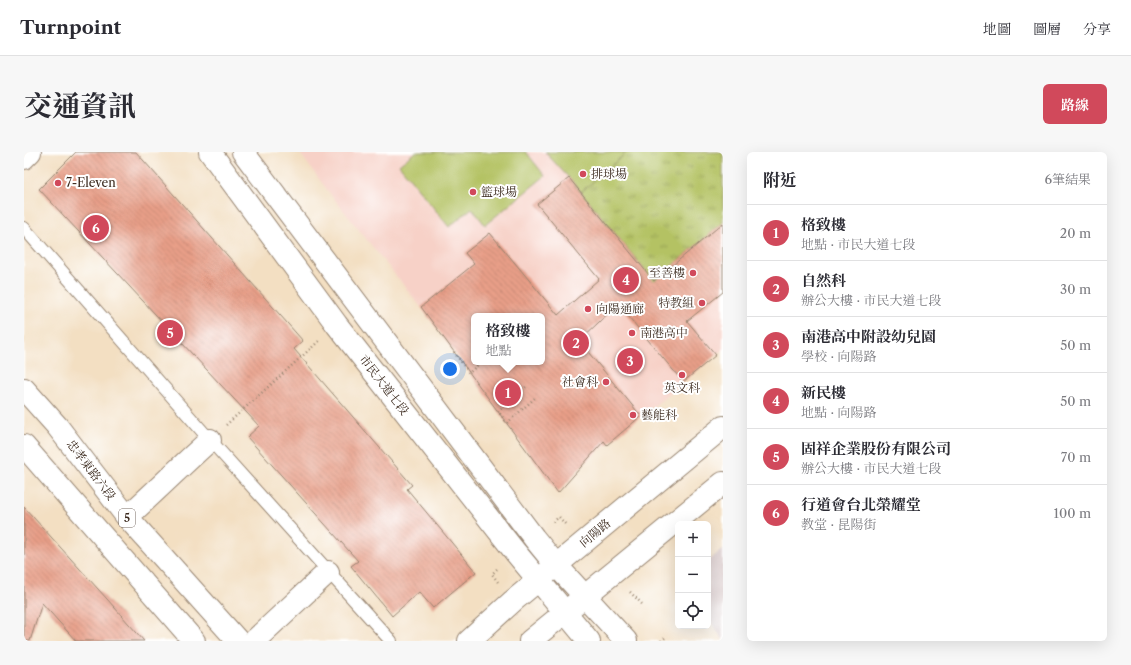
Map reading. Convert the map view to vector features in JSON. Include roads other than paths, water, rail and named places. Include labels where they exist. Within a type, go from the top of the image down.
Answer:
[{"type":"street","points":[[24,158],[30,152]]},
{"type":"street","name":"市民大道七段","points":[[210,152],[337,325],[516,553],[589,641]]},
{"type":"street","points":[[243,152],[534,538],[584,597],[626,641]]},
{"type":"street","name":"忠孝東路六段","points":[[24,389],[57,426],[126,517],[238,641]]},
{"type":"street","name":"向陽路","points":[[469,641],[513,601],[723,427]]},
{"type":"street","points":[[126,517],[210,440]]},
{"type":"street","points":[[24,446],[194,641]]},
{"type":"street","points":[[530,641],[723,483]]},
{"type":"street","points":[[254,641],[328,572]]},
{"type":"lane","points":[[24,228],[210,440],[391,641]]},
{"type":"place","name":"排球場","points":[[583,174]]},
{"type":"place","name":"7-Eleven","points":[[58,183]]},
{"type":"place","name":"籃球場","points":[[473,192]]},
{"type":"place","name":"行道會台北榮耀堂","points":[[96,228]]},
{"type":"place","name":"至善樓","points":[[693,273]]},
{"type":"place","name":"新民樓","points":[[626,280]]},
{"type":"place","name":"特教組","points":[[702,303]]},
{"type":"place","name":"向陽通廊","points":[[588,309]]},
{"type":"place","name":"固祥企業股份有限公司","points":[[170,333]]},
{"type":"place","name":"南港高中","points":[[632,333]]},
{"type":"place","name":"自然科","points":[[576,343]]},
{"type":"place","name":"南港高中附設幼兒園","points":[[630,361]]},
{"type":"place","name":"英文科","points":[[682,375]]},
{"type":"place","name":"社會科","points":[[606,382]]},
{"type":"place","name":"格致樓","points":[[508,393]]},
{"type":"place","name":"藝能科","points":[[633,415]]}]
